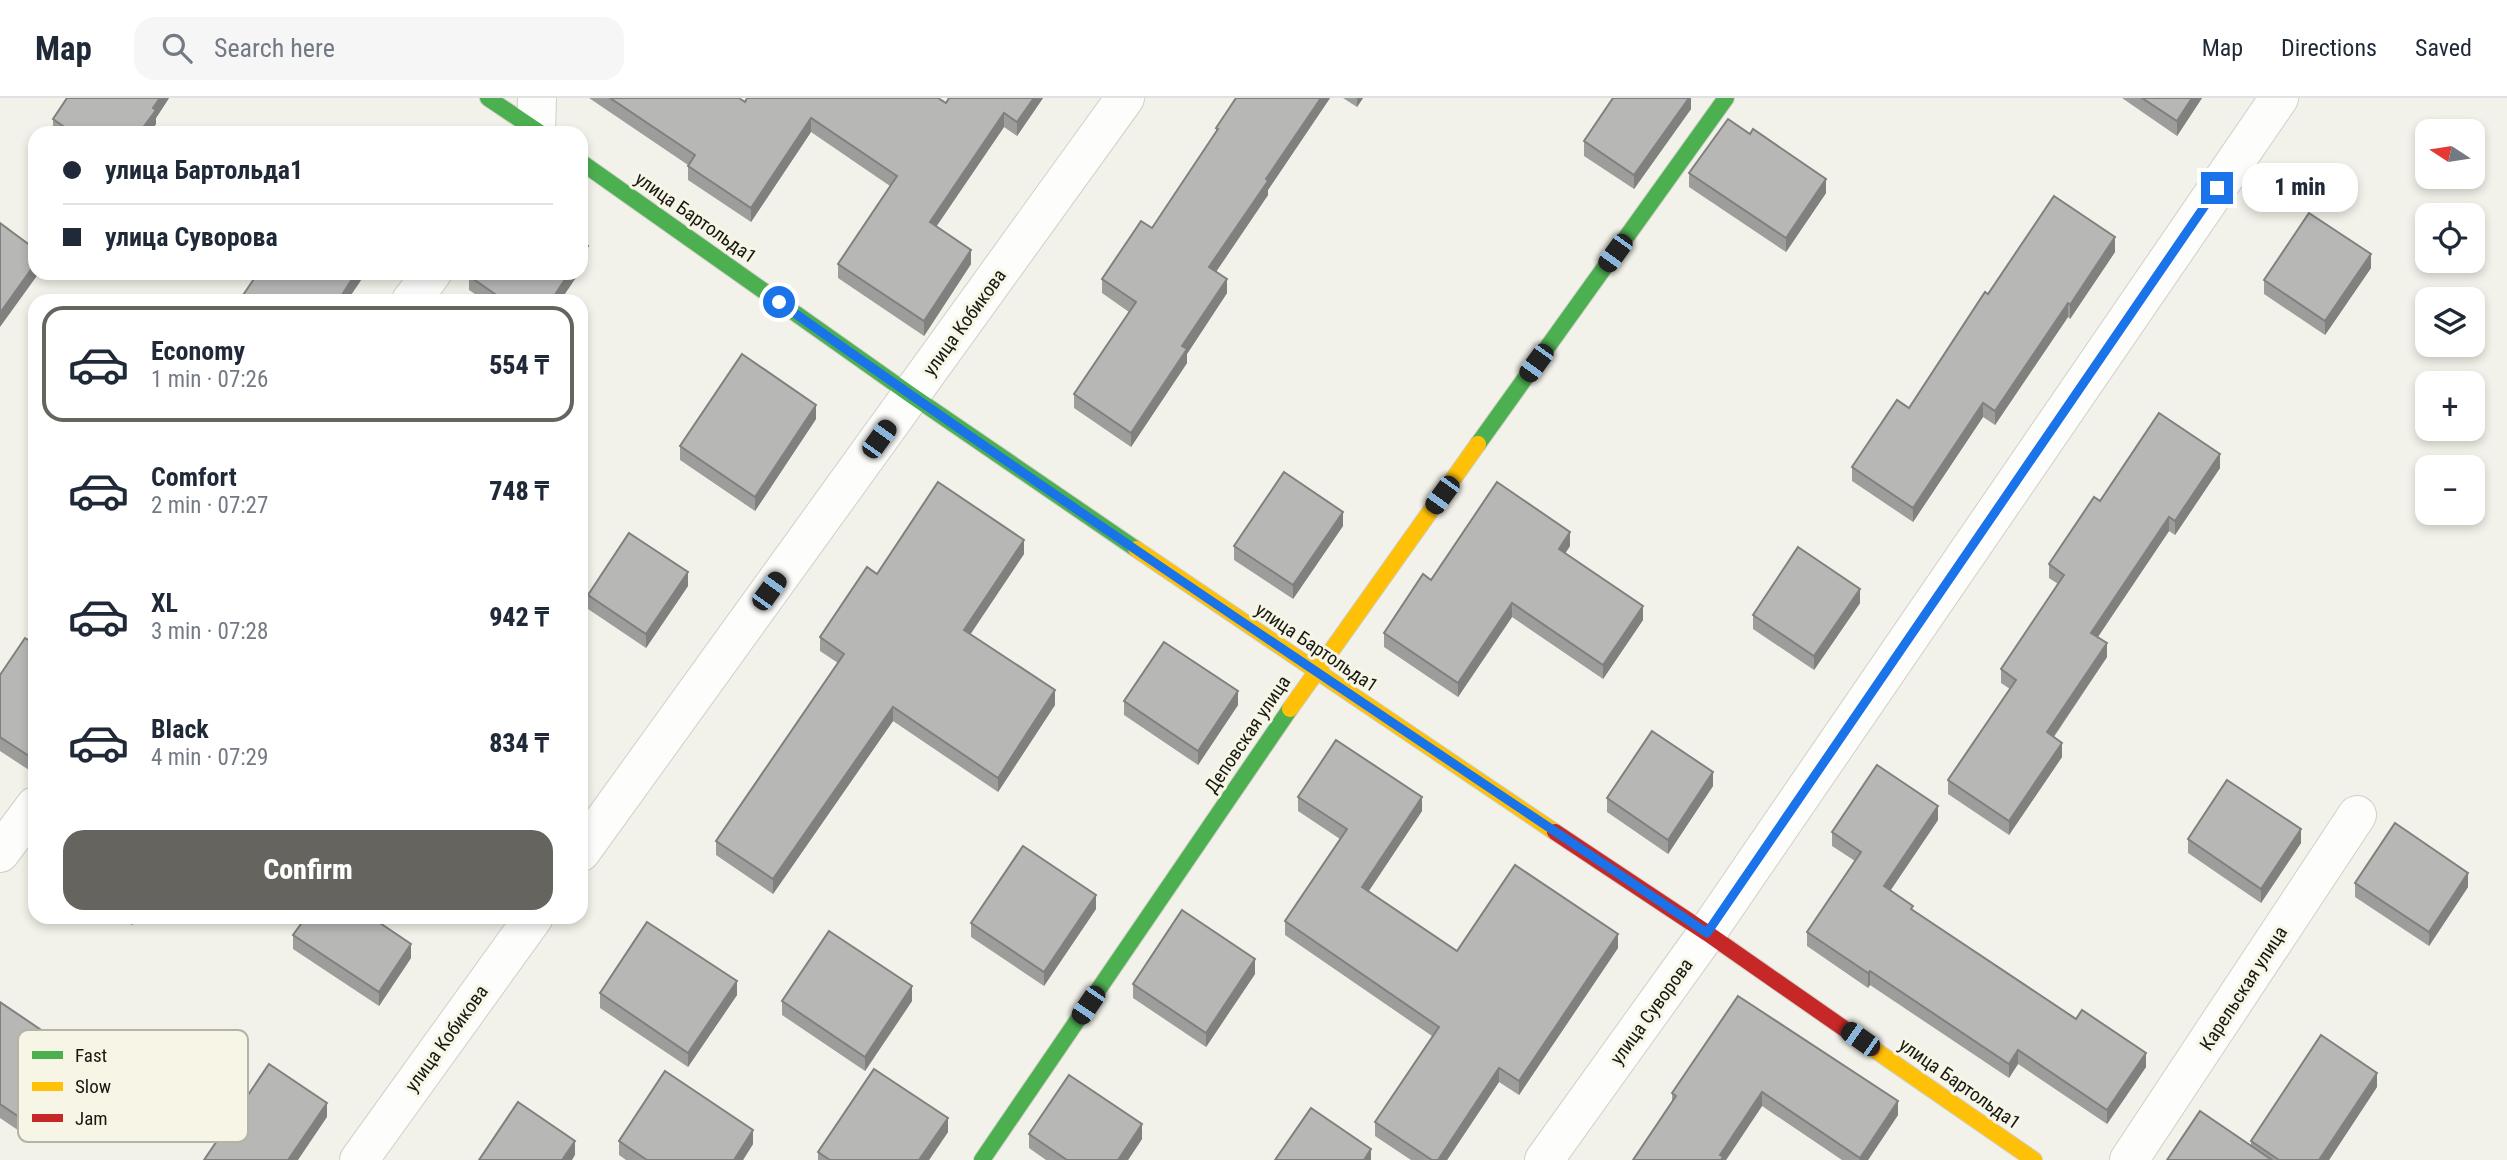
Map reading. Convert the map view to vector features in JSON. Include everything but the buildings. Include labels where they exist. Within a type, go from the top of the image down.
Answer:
[{"type":"street","points":[[488,98],[538,124]]},
{"type":"street","name":"улица Кобикова","points":[[588,842],[1125,98]]},
{"type":"street","name":"Деповская улица","points":[[982,1160],[1315,672],[1726,98]]},
{"type":"street","name":"улица Суворова","points":[[1544,1160],[1707,933],[2279,98]]},
{"type":"street","name":"улица Бартольда1","points":[[588,167],[911,395],[1315,672],[1707,933],[2034,1160]]},
{"type":"street","points":[[0,853],[28,815]]},
{"type":"street","name":"Карельская улица","points":[[2129,1160],[2357,815]]},
{"type":"street","name":"улица Кобикова","points":[[359,1160],[529,924]]},
{"type":"traffic: fast","points":[[488,98],[530,126]]},
{"type":"traffic: fast","points":[[1478,444],[1726,98]]},
{"type":"traffic: fast","points":[[588,167],[911,395],[1136,549]]},
{"type":"traffic: fast","points":[[982,1160],[1290,709]]},
{"type":"traffic: slow","points":[[1290,709],[1478,444]]},
{"type":"traffic: slow","points":[[1136,549],[1555,832]]},
{"type":"traffic: slow","points":[[1872,1048],[2034,1160]]},
{"type":"traffic: jam","points":[[1555,832],[1707,933],[1872,1048]]},
{"type":"route","points":[[779,302],[1315,672],[1707,933],[2217,188]]}]
